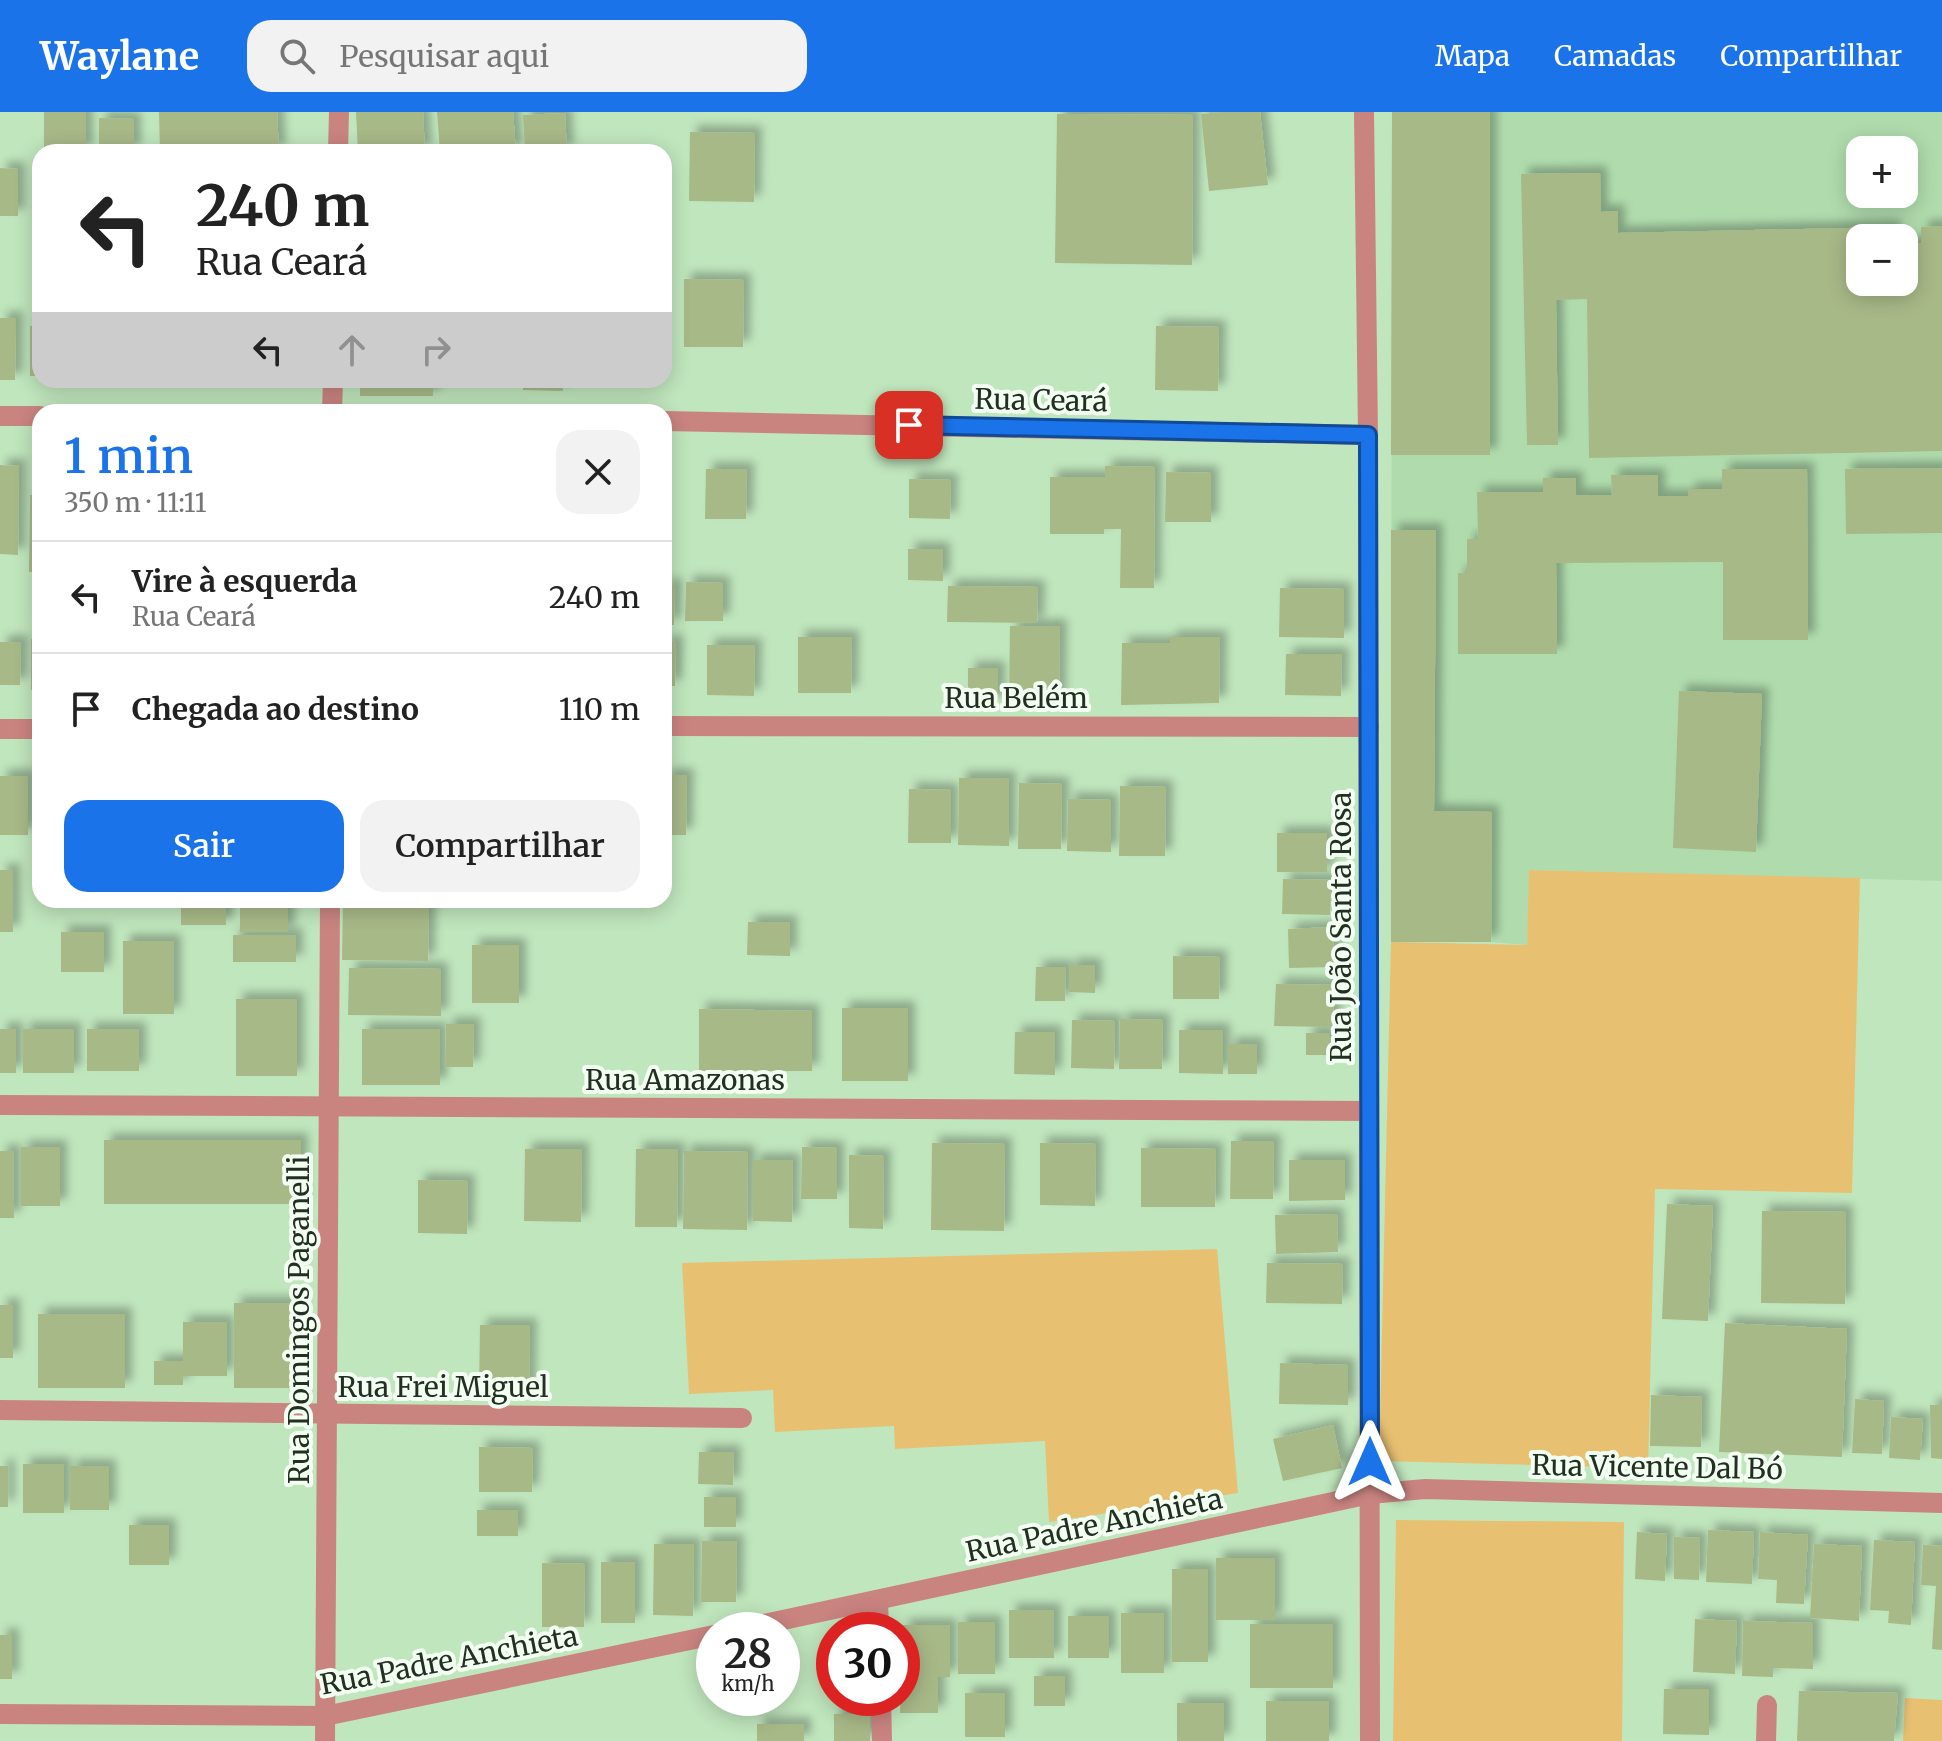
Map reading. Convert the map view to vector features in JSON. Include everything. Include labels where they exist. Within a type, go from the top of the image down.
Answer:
[{"type":"street","points":[[338,144],[339,112]]},
{"type":"street","name":"Rua João Santa Rosa","points":[[1364,112],[1368,435],[1370,1741]]},
{"type":"street","points":[[0,416],[32,416]]},
{"type":"street","name":"Rua Ceará","points":[[672,421],[1368,435]]},
{"type":"street","name":"Rua Belém","points":[[672,726],[1369,727]]},
{"type":"street","points":[[0,729],[32,729]]},
{"type":"street","name":"Rua Domingos Paganelli","points":[[325,1741],[330,908]]},
{"type":"street","name":"Rua Amazonas","points":[[0,1105],[1369,1111]]},
{"type":"street","name":"Rua Frei Miguel","points":[[0,1410],[742,1418]]},
{"type":"street","name":"Rua Vicente Dal Bó","points":[[1370,1494],[1425,1489],[1942,1503]]},
{"type":"street","name":"Rua Padre Anchieta","points":[[800,1616],[1370,1494]]},
{"type":"street","points":[[878,1600],[878,1612]]},
{"type":"street","name":"Rua Padre Anchieta","points":[[0,1714],[325,1716],[696,1639]]},
{"type":"street","points":[[1766,1741],[1767,1705]]},
{"type":"street","points":[[881,1716],[882,1741]]},
{"type":"shaded area","points":[[1392,112],[1942,112],[1942,881],[1530,870],[1527,945],[1391,942]]},
{"type":"shaded area","points":[[1529,870],[1860,878],[1852,1193],[1655,1189],[1648,1468],[1379,1461],[1391,942],[1527,945]]},
{"type":"shaded area","points":[[1217,1249],[1238,1493],[1049,1522],[1045,1441],[895,1449],[894,1426],[775,1432],[773,1390],[689,1394],[682,1263]]},
{"type":"shaded area","points":[[1396,1520],[1624,1522],[1622,1741],[1393,1741]]},
{"type":"shaded area","points":[[1905,1698],[1942,1700],[1942,1741],[1903,1741]]},
{"type":"building","points":[[44,112],[86,112],[86,144],[44,144]]},
{"type":"building","points":[[159,112],[277,112],[279,144],[160,144]]},
{"type":"building","points":[[356,112],[423,112],[425,144],[358,144]]},
{"type":"building","points":[[437,112],[513,112],[515,144],[439,144]]},
{"type":"building","points":[[1260,112],[1268,185],[1209,191],[1201,114]]},
{"type":"building","points":[[1392,112],[1490,112],[1490,455],[1391,455]]},
{"type":"building","points":[[565,113],[567,144],[525,144],[523,115]]},
{"type":"building","points":[[1057,114],[1193,115],[1192,265],[1055,263]]},
{"type":"building","points":[[99,118],[134,119],[134,144],[99,144]]},
{"type":"building","points":[[690,132],[755,133],[754,202],[689,201]]},
{"type":"building","points":[[0,168],[18,169],[18,216],[0,216]]},
{"type":"building","points":[[1600,173],[1601,212],[1618,211],[1618,233],[1846,228],[1846,296],[1918,296],[1921,227],[1942,226],[1942,451],[1589,458],[1587,299],[1556,300],[1558,445],[1527,445],[1521,174]]},
{"type":"building","points":[[684,279],[744,280],[743,347],[684,347]]},
{"type":"building","points":[[0,318],[16,318],[15,380],[0,380]]},
{"type":"building","points":[[30,326],[32,326],[32,376]]},
{"type":"building","points":[[1156,326],[1219,327],[1218,391],[1155,390]]},
{"type":"building","points":[[360,388],[433,388],[433,396],[360,396]]},
{"type":"building","points":[[523,388],[563,388],[563,391]]},
{"type":"building","points":[[0,465],[19,466],[18,555],[0,554]]},
{"type":"building","points":[[1105,466],[1155,467],[1154,588],[1120,588],[1121,529],[1104,529],[1104,534],[1050,534],[1050,477],[1105,477]]},
{"type":"building","points":[[1942,468],[1942,533],[1846,534],[1845,469]]},
{"type":"building","points":[[706,469],[747,469],[746,519],[705,519]]},
{"type":"building","points":[[1722,469],[1807,469],[1808,640],[1723,640],[1723,562],[1556,563],[1557,654],[1458,654],[1458,573],[1467,573],[1467,539],[1478,539],[1477,492],[1543,492],[1543,478],[1576,478],[1576,495],[1612,495],[1611,475],[1658,475],[1658,496],[1688,496],[1688,489],[1722,489]]},
{"type":"building","points":[[1166,472],[1211,473],[1211,522],[1165,522]]},
{"type":"building","points":[[909,479],[951,480],[950,519],[909,518]]},
{"type":"building","points":[[30,495],[32,495],[32,572],[29,572]]},
{"type":"building","points":[[1391,530],[1436,530],[1434,811],[1492,812],[1491,942],[1391,942]]},
{"type":"building","points":[[908,549],[943,549],[943,581],[908,580]]},
{"type":"building","points":[[686,582],[723,583],[723,621],[685,621]]},
{"type":"building","points":[[672,585],[675,585],[672,625]]},
{"type":"building","points":[[948,586],[1038,587],[1037,623],[947,622]]},
{"type":"building","points":[[1280,588],[1344,589],[1344,638],[1279,637]]},
{"type":"building","points":[[1010,626],[1060,626],[1059,702],[1009,702]]},
{"type":"building","points":[[798,637],[852,637],[851,693],[798,693]]},
{"type":"building","points":[[1170,637],[1220,637],[1219,703],[1121,705],[1122,643],[1170,643]]},
{"type":"building","points":[[31,639],[32,690],[31,690]]},
{"type":"building","points":[[0,642],[21,642],[20,685],[0,685]]},
{"type":"building","points":[[672,642],[676,642],[675,686],[672,686]]},
{"type":"building","points":[[707,645],[755,645],[754,696],[707,695]]},
{"type":"building","points":[[1286,654],[1342,654],[1341,696],[1285,695]]},
{"type":"building","points":[[968,668],[998,668],[998,703],[968,702]]},
{"type":"building","points":[[1679,691],[1762,694],[1756,852],[1673,848]]},
{"type":"building","points":[[672,775],[687,775],[686,835],[672,835]]},
{"type":"building","points":[[0,776],[28,776],[28,835],[0,835]]},
{"type":"building","points":[[959,778],[1009,778],[1009,846],[958,845]]},
{"type":"building","points":[[1019,783],[1062,784],[1061,849],[1018,849]]},
{"type":"building","points":[[1120,786],[1166,787],[1165,856],[1119,856]]},
{"type":"building","points":[[909,789],[951,790],[951,843],[908,843]]},
{"type":"building","points":[[1068,799],[1111,800],[1111,852],[1067,851]]},
{"type":"building","points":[[1277,833],[1327,833],[1327,872],[1277,872]]},
{"type":"building","points":[[0,870],[13,870],[13,932],[0,932]]},
{"type":"building","points":[[1283,879],[1331,880],[1330,915],[1282,914]]},
{"type":"building","points":[[181,908],[226,908],[226,925],[181,925]]},
{"type":"building","points":[[240,908],[288,908],[288,932],[240,932]]},
{"type":"building","points":[[343,908],[429,908],[428,961],[342,960]]},
{"type":"building","points":[[748,922],[790,922],[790,956],[747,955]]},
{"type":"building","points":[[1333,927],[1334,967],[1289,968],[1288,929]]},
{"type":"building","points":[[61,932],[104,932],[104,972],[61,972]]},
{"type":"building","points":[[233,935],[296,935],[296,962],[233,962]]},
{"type":"building","points":[[123,941],[174,941],[174,1014],[123,1014]]},
{"type":"building","points":[[472,945],[519,945],[519,1003],[472,1003]]},
{"type":"building","points":[[1173,956],[1220,957],[1219,999],[1173,999]]},
{"type":"building","points":[[1069,965],[1095,965],[1095,993],[1069,992]]},
{"type":"building","points":[[1036,967],[1066,967],[1065,1001],[1035,1001]]},
{"type":"building","points":[[349,968],[441,969],[441,1016],[348,1015]]},
{"type":"building","points":[[1276,984],[1334,985],[1333,1027],[1274,1026]]},
{"type":"building","points":[[236,999],[297,999],[297,1076],[236,1076]]},
{"type":"building","points":[[842,1008],[908,1008],[908,1081],[842,1081]]},
{"type":"building","points":[[699,1009],[812,1011],[812,1071],[699,1071]]},
{"type":"building","points":[[1120,1019],[1163,1020],[1162,1069],[1119,1069]]},
{"type":"building","points":[[1072,1020],[1115,1021],[1114,1069],[1071,1068]]},
{"type":"building","points":[[446,1024],[474,1024],[473,1067],[445,1067]]},
{"type":"building","points":[[0,1029],[16,1029],[16,1073],[0,1073]]},
{"type":"building","points":[[23,1029],[74,1029],[74,1073],[23,1073]]},
{"type":"building","points":[[87,1029],[139,1029],[139,1071],[87,1071]]},
{"type":"building","points":[[362,1029],[440,1029],[440,1085],[362,1085]]},
{"type":"building","points":[[1179,1030],[1223,1030],[1223,1074],[1179,1073]]},
{"type":"building","points":[[1015,1032],[1055,1032],[1055,1075],[1014,1074]]},
{"type":"building","points":[[1306,1033],[1330,1033],[1330,1055],[1306,1055]]},
{"type":"building","points":[[1228,1044],[1257,1044],[1257,1074],[1228,1074]]},
{"type":"building","points":[[104,1140],[301,1140],[301,1204],[104,1204]]},
{"type":"building","points":[[1231,1141],[1274,1141],[1273,1199],[1230,1199]]},
{"type":"building","points":[[932,1143],[1005,1144],[1004,1231],[931,1230]]},
{"type":"building","points":[[1040,1143],[1096,1144],[1095,1206],[1040,1205]]},
{"type":"building","points":[[21,1147],[60,1147],[60,1206],[21,1206]]},
{"type":"building","points":[[802,1147],[837,1148],[837,1199],[801,1199]]},
{"type":"building","points":[[1141,1148],[1216,1149],[1215,1207],[1141,1207]]},
{"type":"building","points":[[525,1149],[582,1149],[581,1222],[524,1221]]},
{"type":"building","points":[[636,1149],[678,1149],[677,1227],[635,1227]]},
{"type":"building","points":[[0,1151],[14,1151],[14,1218],[0,1218]]},
{"type":"building","points":[[684,1151],[748,1152],[747,1230],[683,1229]]},
{"type":"building","points":[[849,1155],[884,1156],[883,1229],[849,1228]]},
{"type":"building","points":[[753,1160],[793,1160],[792,1222],[753,1221]]},
{"type":"building","points":[[1289,1160],[1345,1160],[1345,1200],[1289,1201]]},
{"type":"building","points":[[418,1180],[468,1181],[467,1234],[418,1233]]},
{"type":"building","points":[[1667,1204],[1713,1206],[1708,1321],[1662,1319]]},
{"type":"building","points":[[1762,1211],[1846,1212],[1845,1304],[1761,1303]]},
{"type":"building","points":[[1337,1214],[1338,1252],[1276,1254],[1275,1215]]},
{"type":"building","points":[[1267,1263],[1343,1264],[1342,1304],[1266,1303]]},
{"type":"building","points":[[234,1303],[297,1303],[297,1388],[234,1388]]},
{"type":"building","points":[[0,1305],[13,1305],[13,1358],[0,1358]]},
{"type":"building","points":[[38,1314],[125,1314],[125,1388],[38,1388]]},
{"type":"building","points":[[183,1322],[227,1322],[227,1376],[183,1376],[183,1385],[154,1385],[154,1361],[183,1361]]},
{"type":"building","points":[[1725,1323],[1847,1329],[1842,1457],[1719,1452]]},
{"type":"building","points":[[480,1325],[530,1325],[529,1392],[479,1391]]},
{"type":"building","points":[[1280,1363],[1348,1365],[1348,1405],[1279,1404]]},
{"type":"building","points":[[1651,1395],[1702,1397],[1701,1447],[1650,1446]]},
{"type":"building","points":[[1855,1399],[1884,1401],[1882,1454],[1852,1453]]},
{"type":"building","points":[[1930,1405],[1942,1405],[1942,1459],[1931,1458]]},
{"type":"building","points":[[1891,1417],[1923,1419],[1920,1460],[1889,1458]]},
{"type":"building","points":[[1333,1425],[1342,1468],[1283,1481],[1273,1439]]},
{"type":"building","points":[[479,1447],[533,1448],[532,1492],[479,1492]]},
{"type":"building","points":[[699,1452],[734,1452],[733,1485],[698,1484]]},
{"type":"building","points":[[23,1464],[64,1464],[64,1513],[23,1513]]},
{"type":"building","points":[[0,1466],[8,1466],[8,1507],[0,1507]]},
{"type":"building","points":[[70,1466],[109,1466],[109,1510],[70,1510]]},
{"type":"building","points":[[704,1497],[736,1497],[736,1527],[704,1527]]},
{"type":"building","points":[[477,1510],[518,1510],[518,1536],[477,1536]]},
{"type":"building","points":[[129,1525],[169,1525],[169,1565],[129,1565]]},
{"type":"building","points":[[1708,1530],[1754,1532],[1752,1584],[1706,1582]]},
{"type":"building","points":[[1637,1532],[1667,1534],[1665,1581],[1635,1579]]},
{"type":"building","points":[[1760,1532],[1808,1535],[1804,1604],[1776,1603],[1777,1580],[1758,1579]]},
{"type":"building","points":[[1674,1537],[1700,1538],[1699,1580],[1674,1579]]},
{"type":"building","points":[[1874,1540],[1915,1542],[1911,1625],[1888,1623],[1889,1611],[1870,1610]]},
{"type":"building","points":[[702,1541],[737,1541],[736,1602],[701,1602]]},
{"type":"building","points":[[654,1544],[694,1544],[693,1616],[653,1615]]},
{"type":"building","points":[[1814,1544],[1862,1546],[1859,1621],[1810,1618]]},
{"type":"building","points":[[1923,1545],[1942,1546],[1942,1650],[1932,1649],[1936,1586],[1921,1585]]},
{"type":"building","points":[[1216,1558],[1275,1558],[1275,1620],[1216,1620]]},
{"type":"building","points":[[601,1562],[635,1562],[635,1623],[601,1623]]},
{"type":"building","points":[[542,1563],[585,1564],[584,1627],[542,1627]]},
{"type":"building","points":[[1172,1569],[1208,1569],[1208,1662],[1172,1662]]},
{"type":"building","points":[[1009,1610],[1054,1610],[1054,1658],[1009,1658]]},
{"type":"building","points":[[1121,1613],[1164,1613],[1164,1673],[1121,1673]]},
{"type":"building","points":[[1068,1616],[1109,1616],[1109,1658],[1068,1658]]},
{"type":"building","points":[[1695,1619],[1737,1621],[1735,1674],[1693,1672]]},
{"type":"building","points":[[1743,1621],[1813,1623],[1813,1669],[1773,1668],[1773,1677],[1742,1676]]},
{"type":"building","points":[[958,1622],[995,1622],[995,1674],[958,1674]]},
{"type":"building","points":[[1250,1624],[1333,1624],[1333,1688],[1250,1688]]},
{"type":"building","points":[[920,1625],[950,1625],[950,1677],[938,1677],[938,1713],[920,1713]]},
{"type":"building","points":[[0,1635],[12,1635],[12,1679],[0,1679]]},
{"type":"building","points":[[1034,1676],[1065,1676],[1065,1706],[1034,1706]]},
{"type":"building","points":[[1664,1689],[1709,1689],[1709,1735],[1663,1734]]},
{"type":"building","points":[[1799,1691],[1898,1693],[1894,1741],[1797,1741]]},
{"type":"building","points":[[965,1693],[1005,1693],[1005,1737],[965,1737]]},
{"type":"building","points":[[1266,1701],[1329,1701],[1329,1741],[1266,1741]]},
{"type":"building","points":[[1177,1703],[1224,1703],[1224,1741],[1177,1741]]},
{"type":"building","points":[[834,1716],[870,1716],[870,1741],[834,1741]]},
{"type":"building","points":[[757,1724],[804,1724],[804,1741],[757,1741]]},
{"type":"route","points":[[909,425],[1368,435],[1370,1462]]}]
